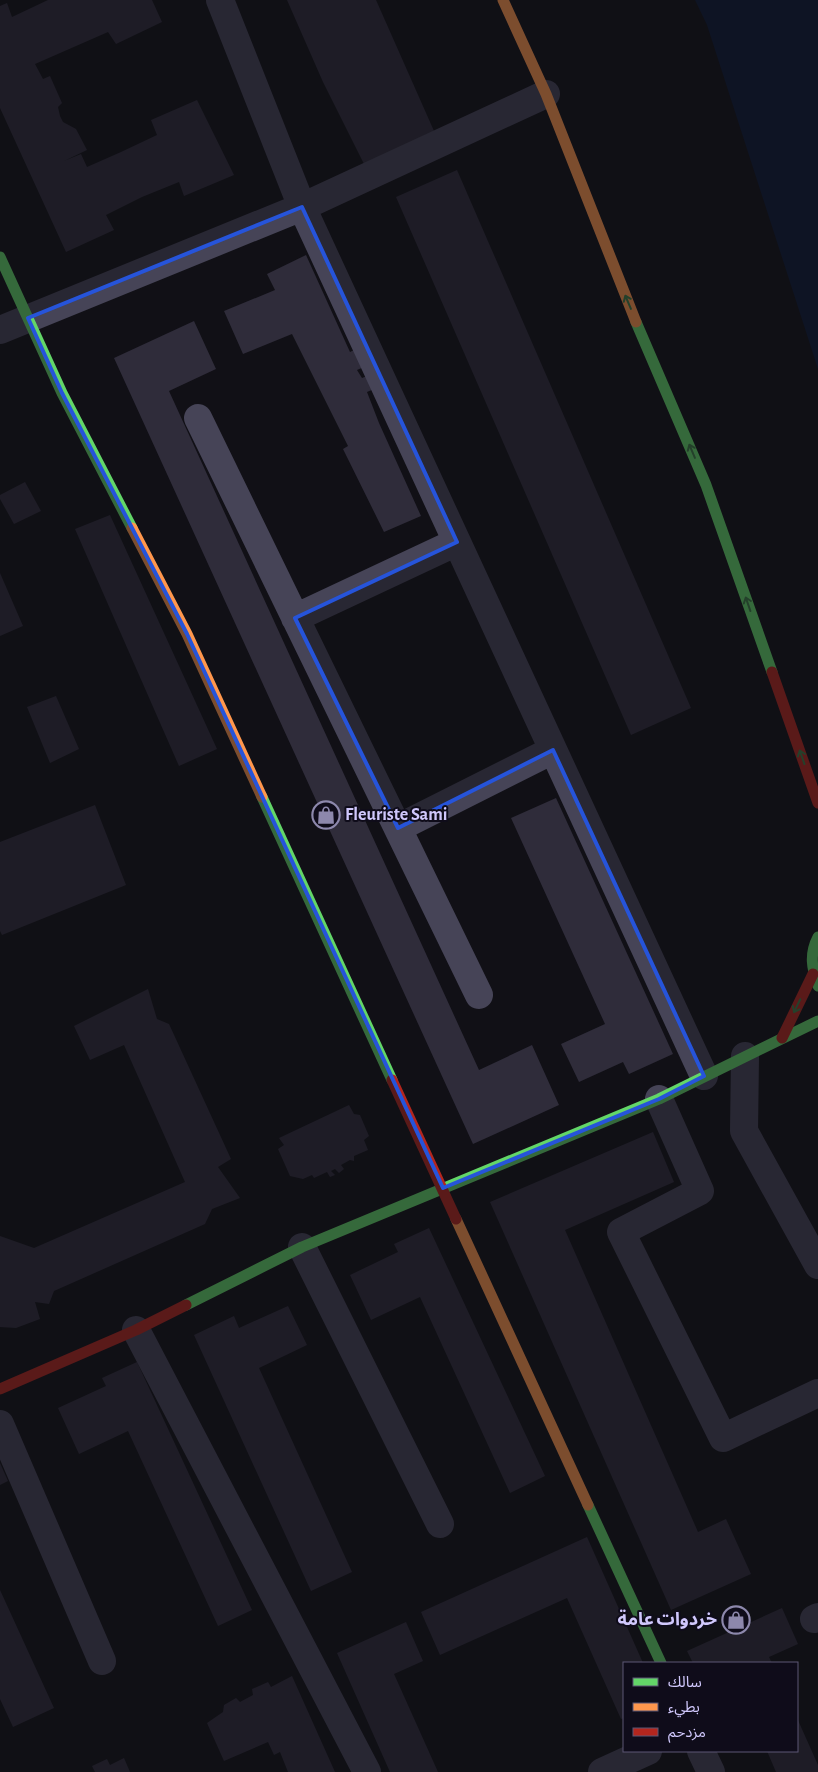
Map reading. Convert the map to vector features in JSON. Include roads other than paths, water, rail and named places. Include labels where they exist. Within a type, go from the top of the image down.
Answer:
[{"type":"street","points":[[220,0],[302,207],[704,1076]]},
{"type":"street","points":[[503,0],[546,94],[622,288],[706,485],[818,803]]},
{"type":"street","points":[[0,330],[302,207],[546,94]]},
{"type":"street","points":[[0,257],[62,393],[187,634],[661,1662]]},
{"type":"street","points":[[198,418],[479,995]]},
{"type":"street","points":[[295,618],[456,542]]},
{"type":"street","points":[[398,828],[553,750]]},
{"type":"street","points":[[818,937],[812,958],[813,974],[818,986]]},
{"type":"street","points":[[782,1038],[813,974]]},
{"type":"street","points":[[0,1389],[136,1330],[302,1247],[659,1099],[818,1021]]},
{"type":"street","points":[[745,1056],[744,1131],[818,1265]]},
{"type":"street","points":[[659,1099],[700,1191],[621,1232],[723,1438],[818,1393]]},
{"type":"street","points":[[302,1247],[440,1524]]},
{"type":"street","points":[[136,1330],[367,1772]]},
{"type":"street","points":[[0,1424],[102,1661]]},
{"type":"street","points":[[602,1772],[646,1752]]},
{"type":"street","points":[[701,1752],[711,1772]]},
{"type":"water","points":[[695,0],[818,0],[818,369],[707,25]]},
{"type":"place","name":"Fleuriste Sami","points":[[326,815]]},
{"type":"place","name":"خردوات عامة","points":[[736,1620]]}]
